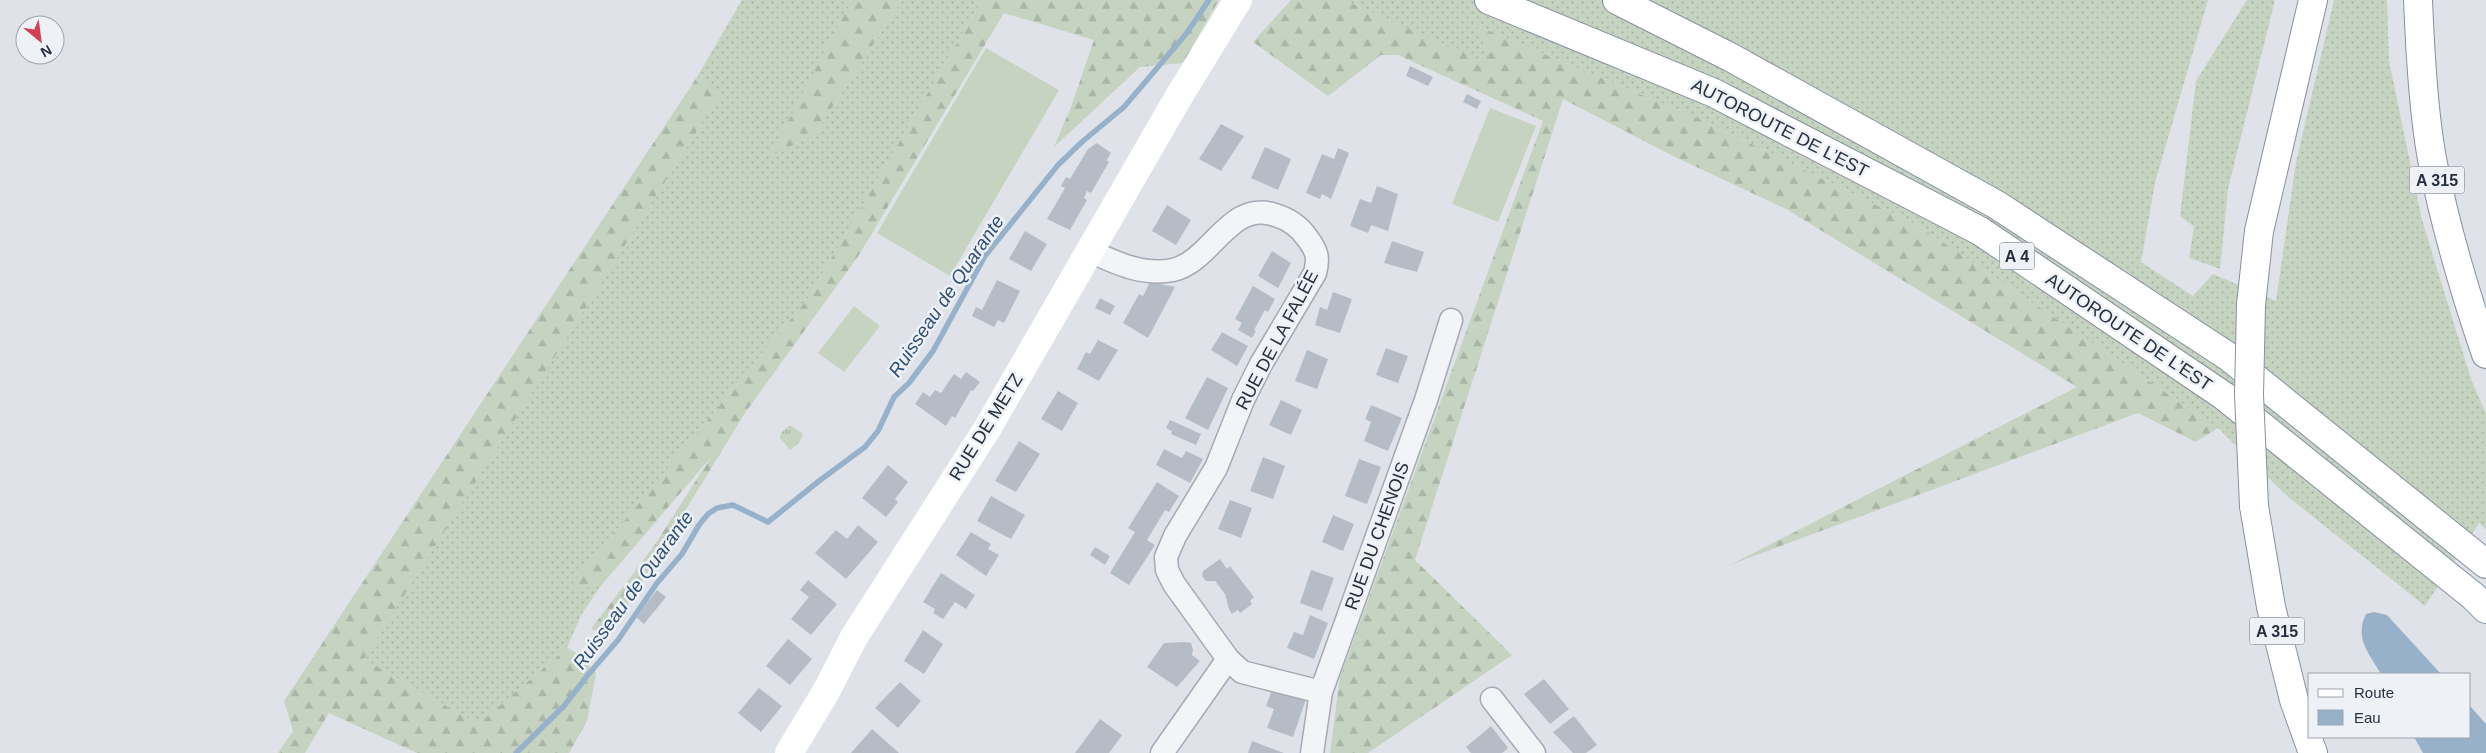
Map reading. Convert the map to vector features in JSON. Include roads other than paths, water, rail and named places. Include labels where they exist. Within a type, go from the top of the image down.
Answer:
[{"type":"main road","name":"RUE DE METZ","points":[[789,753],[854,637],[987,429],[1178,98],[1238,0]]},
{"type":"main road","name":"AUTOROUTE DE L’EST","points":[[1489,0],[1714,93],[1980,231],[2224,396],[2486,609]]},
{"type":"main road","name":"AUTOROUTE DE L’EST","points":[[1617,0],[1730,57],[2005,211],[2229,357],[2486,564]]},
{"type":"main road","name":"A 315","points":[[2313,0],[2259,231],[2250,305],[2249,396],[2254,506],[2271,607],[2294,700],[2313,753]]},
{"type":"main road","name":"A 315","points":[[2418,0],[2420,49],[2432,158],[2465,293],[2486,354]]},
{"type":"street","name":"RUE DE LA FALÉE","points":[[1090,251],[1124,266],[1148,272],[1176,269],[1193,260],[1235,222],[1256,213],[1270,213],[1285,218],[1302,230],[1315,248],[1319,260],[1315,273],[1261,364],[1243,400],[1216,468],[1175,536],[1166,557],[1167,570],[1174,584],[1228,659],[1242,672],[1320,692]]},
{"type":"street","name":"RUE DU CHENOIS","points":[[1312,753],[1320,692],[1426,400],[1451,320]]},
{"type":"street","points":[[1162,753],[1228,659]]},
{"type":"street","points":[[1492,699],[1534,753]]},
{"type":"water","points":[[2374,612],[2387,615],[2440,673],[2380,673],[2362,638],[2366,614]]},
{"type":"water","points":[[2471,707],[2486,724],[2486,753],[2423,753],[2415,738],[2471,738]]},
{"type":"waterway","name":"Ruisseau de Quarante","points":[[516,753],[564,706],[618,640],[657,583],[682,554],[699,525],[708,514],[717,508],[733,505],[768,522],[865,447],[878,431],[894,397],[909,383],[933,351],[985,256],[1058,165],[1083,141],[1124,107],[1186,34],[1209,0]]}]
